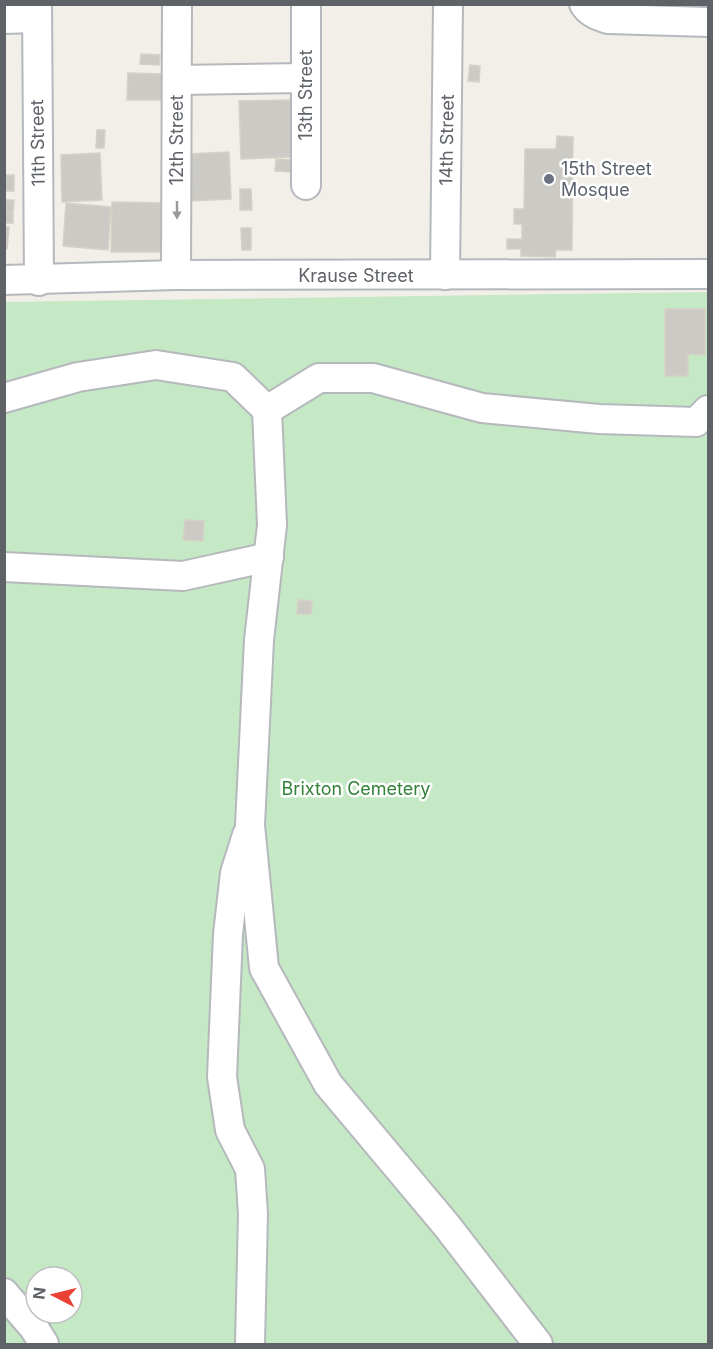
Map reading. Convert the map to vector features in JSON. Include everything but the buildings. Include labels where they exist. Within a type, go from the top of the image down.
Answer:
[{"type":"street","name":"12th Street","points":[[176,275],[177,4]]},
{"type":"street","name":"13th Street","points":[[306,4],[306,184]]},
{"type":"street","name":"14th Street","points":[[445,275],[448,4]]},
{"type":"street","points":[[584,4],[597,16],[608,19],[708,22]]},
{"type":"street","points":[[4,19],[37,11]]},
{"type":"street","name":"11th Street","points":[[37,11],[39,280]]},
{"type":"street","points":[[178,80],[305,78]]},
{"type":"street","name":"Krause Street","points":[[4,280],[176,275],[708,274]]},
{"type":"street","points":[[4,398],[78,377],[156,365],[232,377],[267,411],[272,525],[259,640],[250,825],[264,968],[328,1084],[447,1226],[538,1344]]},
{"type":"street","points":[[267,411],[320,378],[373,378],[482,408],[599,419],[696,422],[708,410]]},
{"type":"street","points":[[4,567],[183,576],[268,557]]},
{"type":"street","points":[[250,825],[235,873],[228,934],[222,1077],[230,1130],[250,1169],[253,1214],[250,1344]]},
{"type":"street","points":[[4,1293],[45,1344]]},
{"type":"green space","name":"Brixton Cemetery","points":[[708,292],[708,1344],[5,1344],[4,302]]},
{"type":"place","name":"15th Street Mosque","points":[[549,179]]}]
